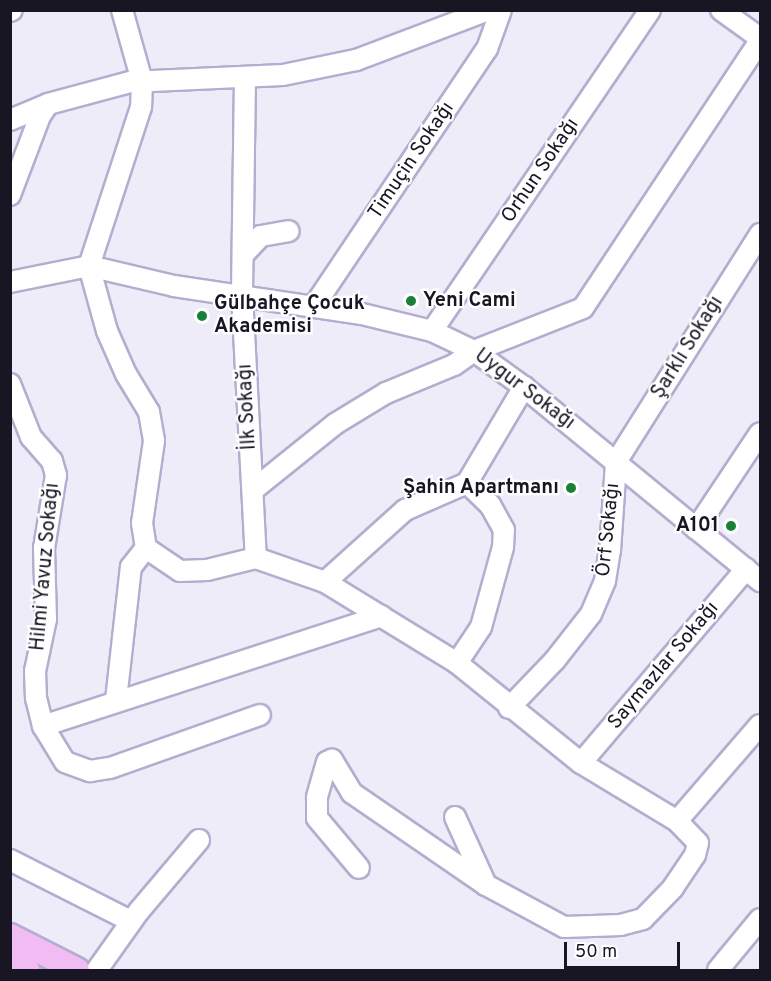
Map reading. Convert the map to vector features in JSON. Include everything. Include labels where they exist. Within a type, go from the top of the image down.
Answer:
[{"type":"main road","points":[[10,936],[77,970]]},
{"type":"main road","points":[[10,962],[27,970]]},
{"type":"street","points":[[122,10],[142,81],[135,127],[89,266],[107,331],[150,422],[154,441],[142,523],[146,548],[180,571],[207,570],[256,558],[325,582],[458,663],[509,708],[581,763],[677,821],[698,843],[695,855],[673,888],[643,920],[621,925],[564,927],[486,885],[352,792],[332,760],[327,762],[317,798],[316,818],[359,868]]},
{"type":"street","name":"Timuçin Sokağı","points":[[314,306],[487,50],[501,10]]},
{"type":"street","name":"Orhun Sokağı","points":[[432,331],[650,10]]},
{"type":"street","points":[[253,490],[335,424],[386,393],[454,366],[474,351],[583,308],[760,40],[721,10]]},
{"type":"street","points":[[12,115],[142,81],[283,75],[356,60],[478,13]]},
{"type":"street","name":"İlk Sokağı","points":[[245,76],[242,294],[256,558]]},
{"type":"street","points":[[10,195],[40,116],[48,104]]},
{"type":"street","points":[[243,255],[261,236],[289,231]]},
{"type":"street","name":"Şarklı Sokağı","points":[[616,462],[760,234]]},
{"type":"street","points":[[10,282],[89,266]]},
{"type":"street","name":"Uygur Sokağı","points":[[89,266],[174,286],[314,306],[432,331],[474,351],[524,387],[753,575]]},
{"type":"street","name":"Hilmi Yavuz Sokağı","points":[[10,384],[31,437],[52,461],[56,475],[44,548],[46,619],[35,671],[36,698],[42,726],[65,762],[90,771],[110,768],[260,715]]},
{"type":"street","points":[[325,582],[405,510],[467,483],[524,387]]},
{"type":"street","points":[[696,529],[760,433]]},
{"type":"street","name":"Örf Sokağı","points":[[509,708],[555,660],[591,614],[605,580],[610,550],[616,462]]},
{"type":"street","points":[[458,663],[481,627],[503,547],[504,530],[490,505],[467,483]]},
{"type":"street","points":[[116,700],[131,567],[146,548]]},
{"type":"street","name":"Saymazlar Sokağı","points":[[581,763],[753,575]]},
{"type":"street","points":[[42,726],[116,700],[382,616]]},
{"type":"street","points":[[677,821],[760,725]]},
{"type":"street","points":[[455,817],[486,885]]},
{"type":"street","points":[[97,970],[131,921],[199,840]]},
{"type":"street","points":[[10,860],[131,921]]},
{"type":"street","points":[[718,970],[760,919]]},
{"type":"place","name":"Yeni Cami","points":[[411,301]]},
{"type":"place","name":"Gülbahçe Çocuk Akademisi","points":[[202,316]]},
{"type":"place","name":"Şahin Apartmanı","points":[[571,488]]},
{"type":"place","name":"A101","points":[[731,526]]}]
